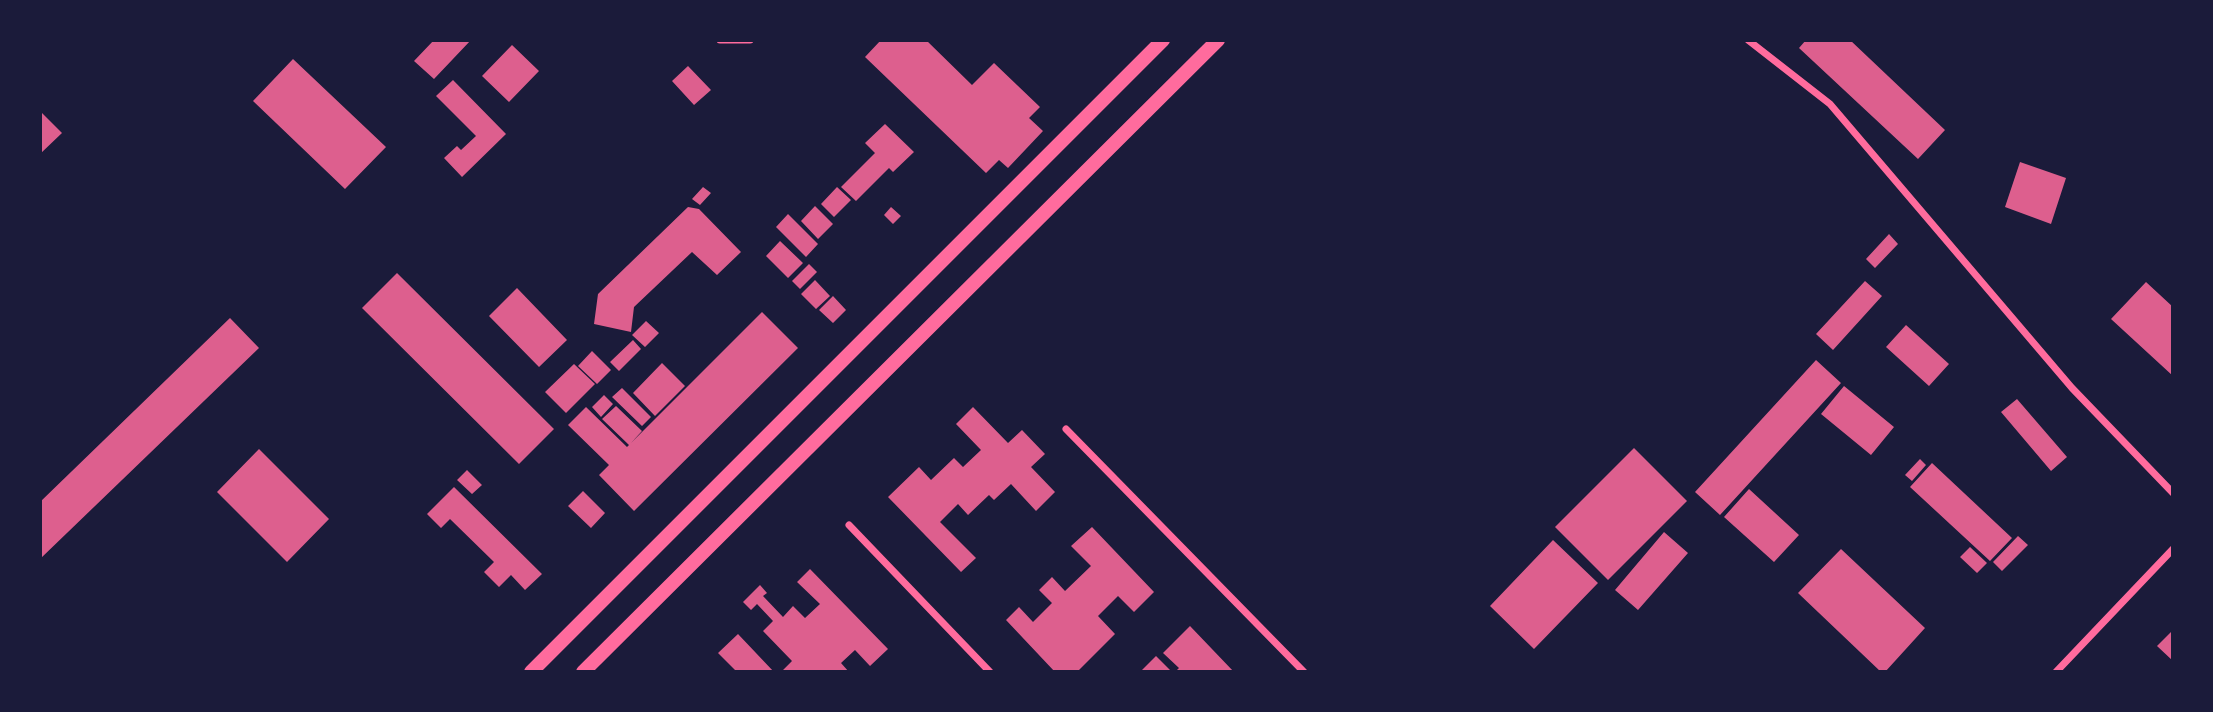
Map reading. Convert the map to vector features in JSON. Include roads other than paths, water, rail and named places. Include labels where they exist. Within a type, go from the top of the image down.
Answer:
[{"type":"main road","points":[[531,672],[1163,40]]},
{"type":"main road","points":[[583,672],[1218,40]]},
{"type":"street","points":[[720,40],[750,40]]},
{"type":"street","points":[[1748,40],[1829,104],[2072,388],[2173,494]]},
{"type":"street","points":[[1066,429],[1304,672]]},
{"type":"street","points":[[849,525],[990,672]]},
{"type":"street","points":[[2056,672],[2173,548]]}]
